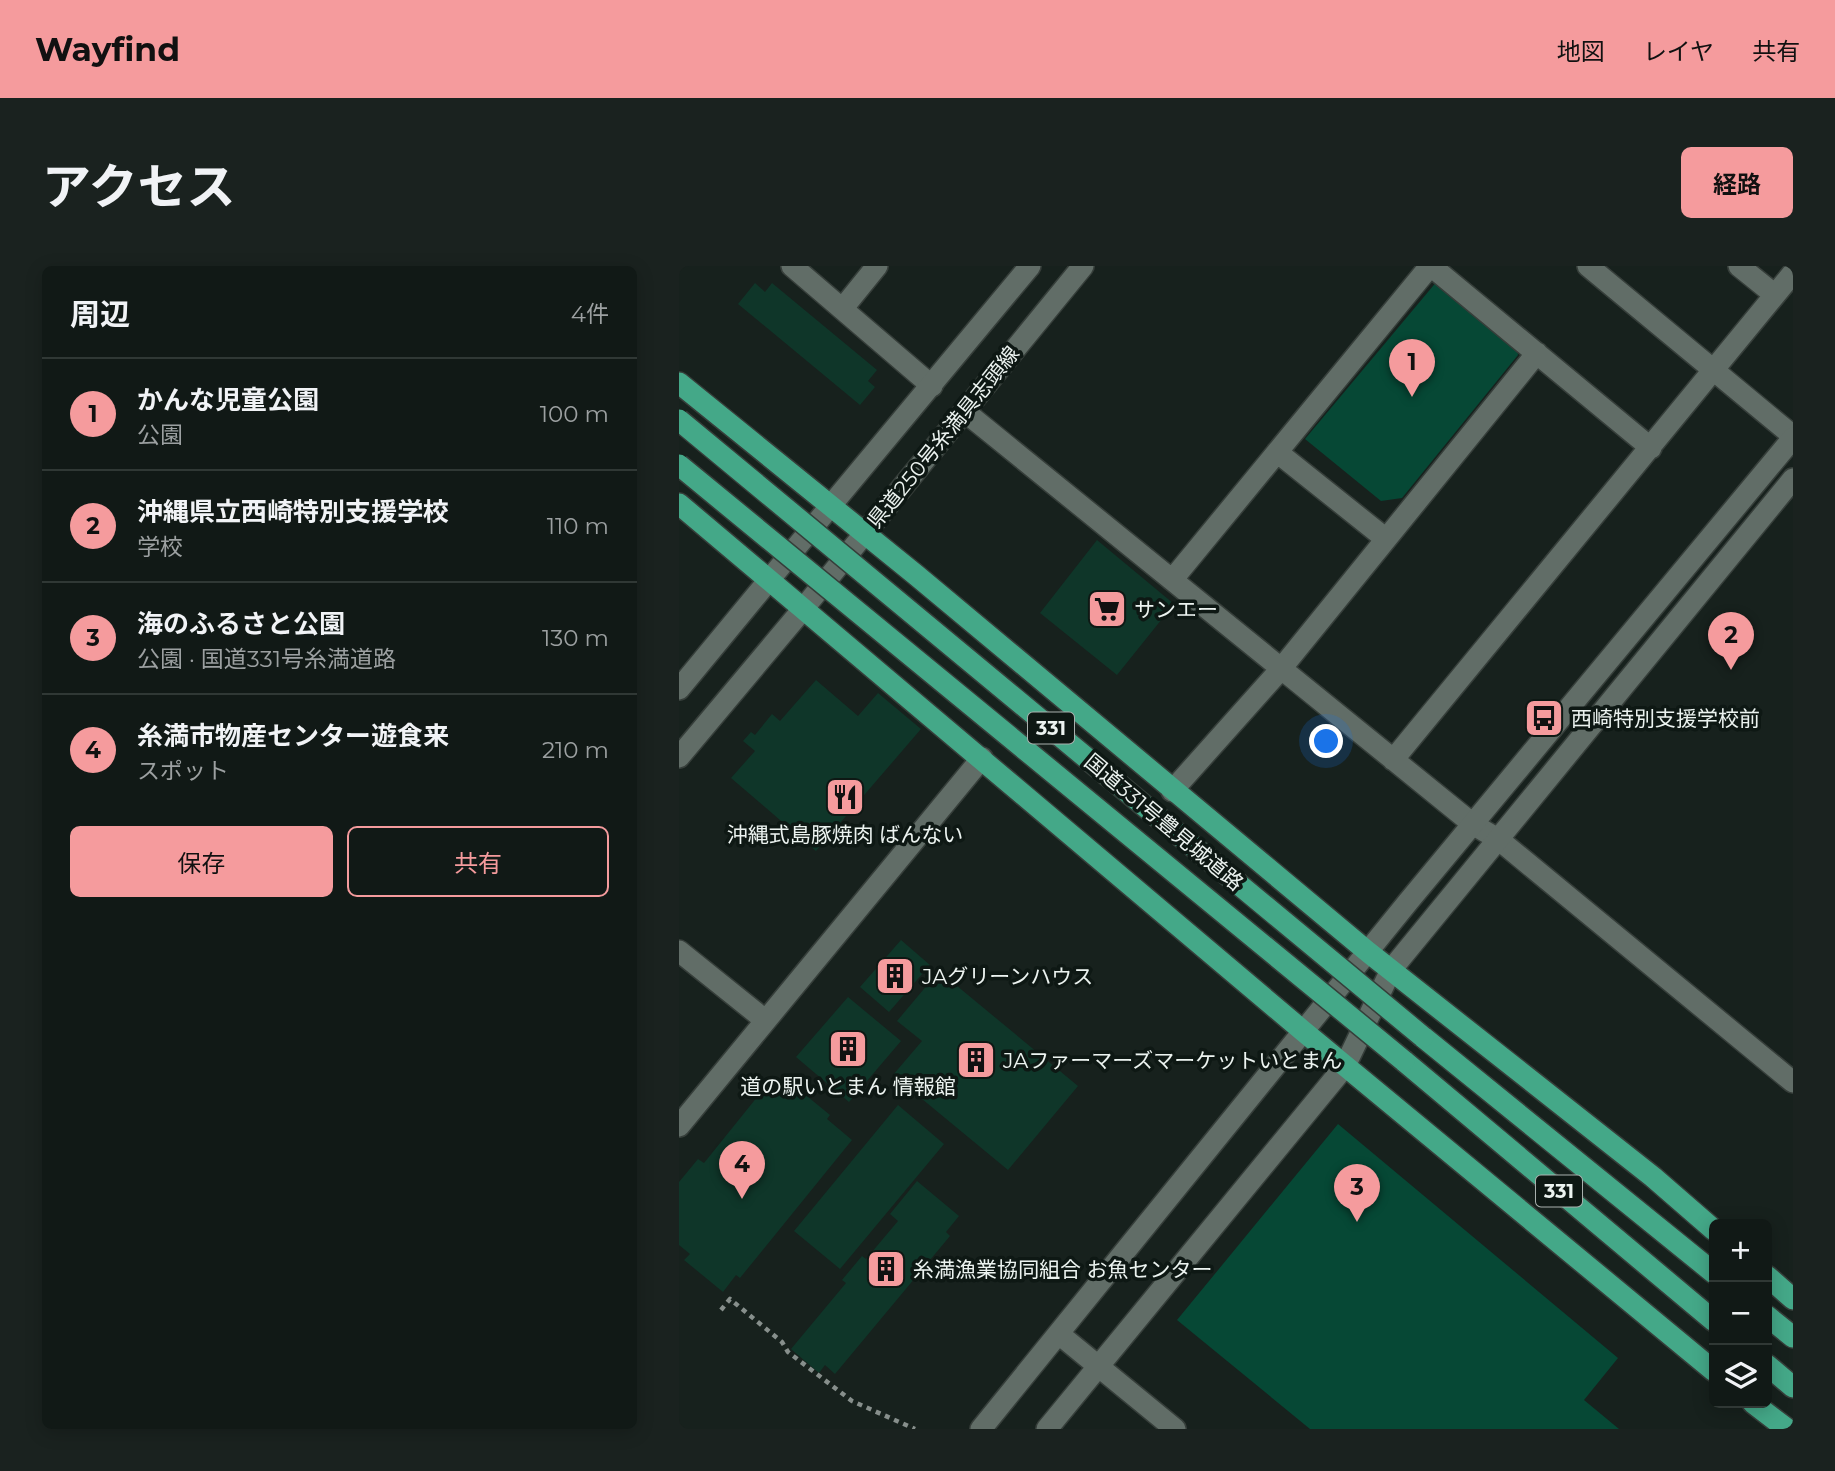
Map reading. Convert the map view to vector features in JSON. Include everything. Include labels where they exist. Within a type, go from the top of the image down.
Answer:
[{"type":"highway","name":"331","points":[[679,383],[1368,952]]},
{"type":"highway","name":"国道331号豊見城道路","points":[[679,420],[1423,1037],[1709,1269]]},
{"type":"highway","name":"国道331号豊見城道路","points":[[679,465],[1404,1061],[1709,1317]]},
{"type":"highway","points":[[679,504],[1303,1031],[1709,1367]]},
{"type":"highway","points":[[1368,952],[1709,1219]]},
{"type":"highway","points":[[1653,1177],[1709,1226]]},
{"type":"highway","points":[[1772,1267],[1793,1282]]},
{"type":"highway","points":[[1772,1280],[1793,1299]]},
{"type":"highway","points":[[1772,1320],[1793,1337]]},
{"type":"highway","points":[[1772,1369],[1793,1387]]},
{"type":"highway","points":[[1760,1408],[1784,1429]]},
{"type":"street","points":[[792,266],[932,386]]},
{"type":"street","points":[[843,308],[877,266]]},
{"type":"street","name":"県道250号糸満具志頭線","points":[[679,689],[1031,266]]},
{"type":"street","name":"県道250号糸満具志頭線","points":[[679,757],[1083,266]]},
{"type":"street","points":[[1172,580],[1431,266],[1651,448]]},
{"type":"street","points":[[981,1429],[1303,1031],[1793,437],[1588,266]]},
{"type":"street","points":[[1739,266],[1775,295]]},
{"type":"street","points":[[1393,760],[1793,273]]},
{"type":"street","points":[[1172,791],[1280,670],[1537,353]]},
{"type":"street","points":[[964,411],[1280,670],[1475,825],[1498,839],[1793,1082]]},
{"type":"street","points":[[1277,452],[1386,539]]},
{"type":"street","points":[[1047,1429],[1345,1066],[1391,970],[1793,479]]},
{"type":"street","points":[[679,1126],[982,758]]},
{"type":"street","points":[[679,951],[765,1020]]},
{"type":"street","points":[[1059,1334],[1175,1429]]},
{"type":"path","points":[[721,1310],[730,1299],[782,1342],[788,1352],[852,1401],[915,1429]]},
{"type":"green space","points":[[1438,280],[1516,340],[1518,355],[1402,498],[1381,501],[1305,439]]},
{"type":"green space","points":[[1338,1124],[1618,1358],[1584,1400],[1619,1429],[1310,1429],[1177,1320]]},
{"type":"building","points":[[755,283],[765,292],[772,283],[877,370],[868,381],[875,387],[860,405],[738,304]]},
{"type":"building","name":"サンエー","points":[[1097,540],[1174,604],[1117,675],[1040,613]]},
{"type":"building","points":[[816,680],[858,716],[878,693],[921,729],[816,851],[731,778],[755,751],[743,741],[751,732],[755,735],[772,714],[780,721]]},
{"type":"building","name":"JAグリーンハウス","points":[[901,940],[930,965],[889,1012],[860,987]]},
{"type":"building","name":"JAファーマーズマーケットいとまん","points":[[939,971],[1078,1086],[1008,1170],[893,1075],[922,1041],[897,1021]]},
{"type":"building","name":"道の駅いとまん 情報館","points":[[848,997],[901,1041],[849,1102],[796,1057]]},
{"type":"building","points":[[774,1076],[799,1096],[802,1092],[830,1115],[827,1119],[852,1140],[740,1278],[736,1275],[723,1292],[684,1260],[690,1254],[679,1245],[679,1182],[698,1159],[704,1163]]},
{"type":"building","points":[[898,1105],[944,1144],[840,1269],[794,1231]]},
{"type":"building","name":"糸満漁業協同組合 お魚センター","points":[[917,1181],[959,1216],[946,1232],[950,1236],[835,1374],[825,1365],[819,1373],[791,1349],[846,1283],[842,1280],[862,1256],[866,1259],[898,1221],[890,1214]]},
{"type":"place","name":"かんな児童公園","points":[[1412,397]]},
{"type":"place","name":"サンエー","points":[[1107,609]]},
{"type":"place","name":"沖縄県立西崎特別支援学校","points":[[1731,670]]},
{"type":"place","name":"西崎特別支援学校前","points":[[1544,718]]},
{"type":"place","name":"沖縄式島豚焼肉 ばんない","points":[[845,797]]},
{"type":"place","name":"JAグリーンハウス","points":[[895,976]]},
{"type":"place","name":"道の駅いとまん 情報館","points":[[848,1049]]},
{"type":"place","name":"JAファーマーズマーケットいとまん","points":[[976,1060]]},
{"type":"place","name":"糸満市物産センター遊食来","points":[[742,1199]]},
{"type":"place","name":"海のふるさと公園","points":[[1357,1222]]},
{"type":"place","name":"糸満漁業協同組合 お魚センター","points":[[886,1269]]}]
